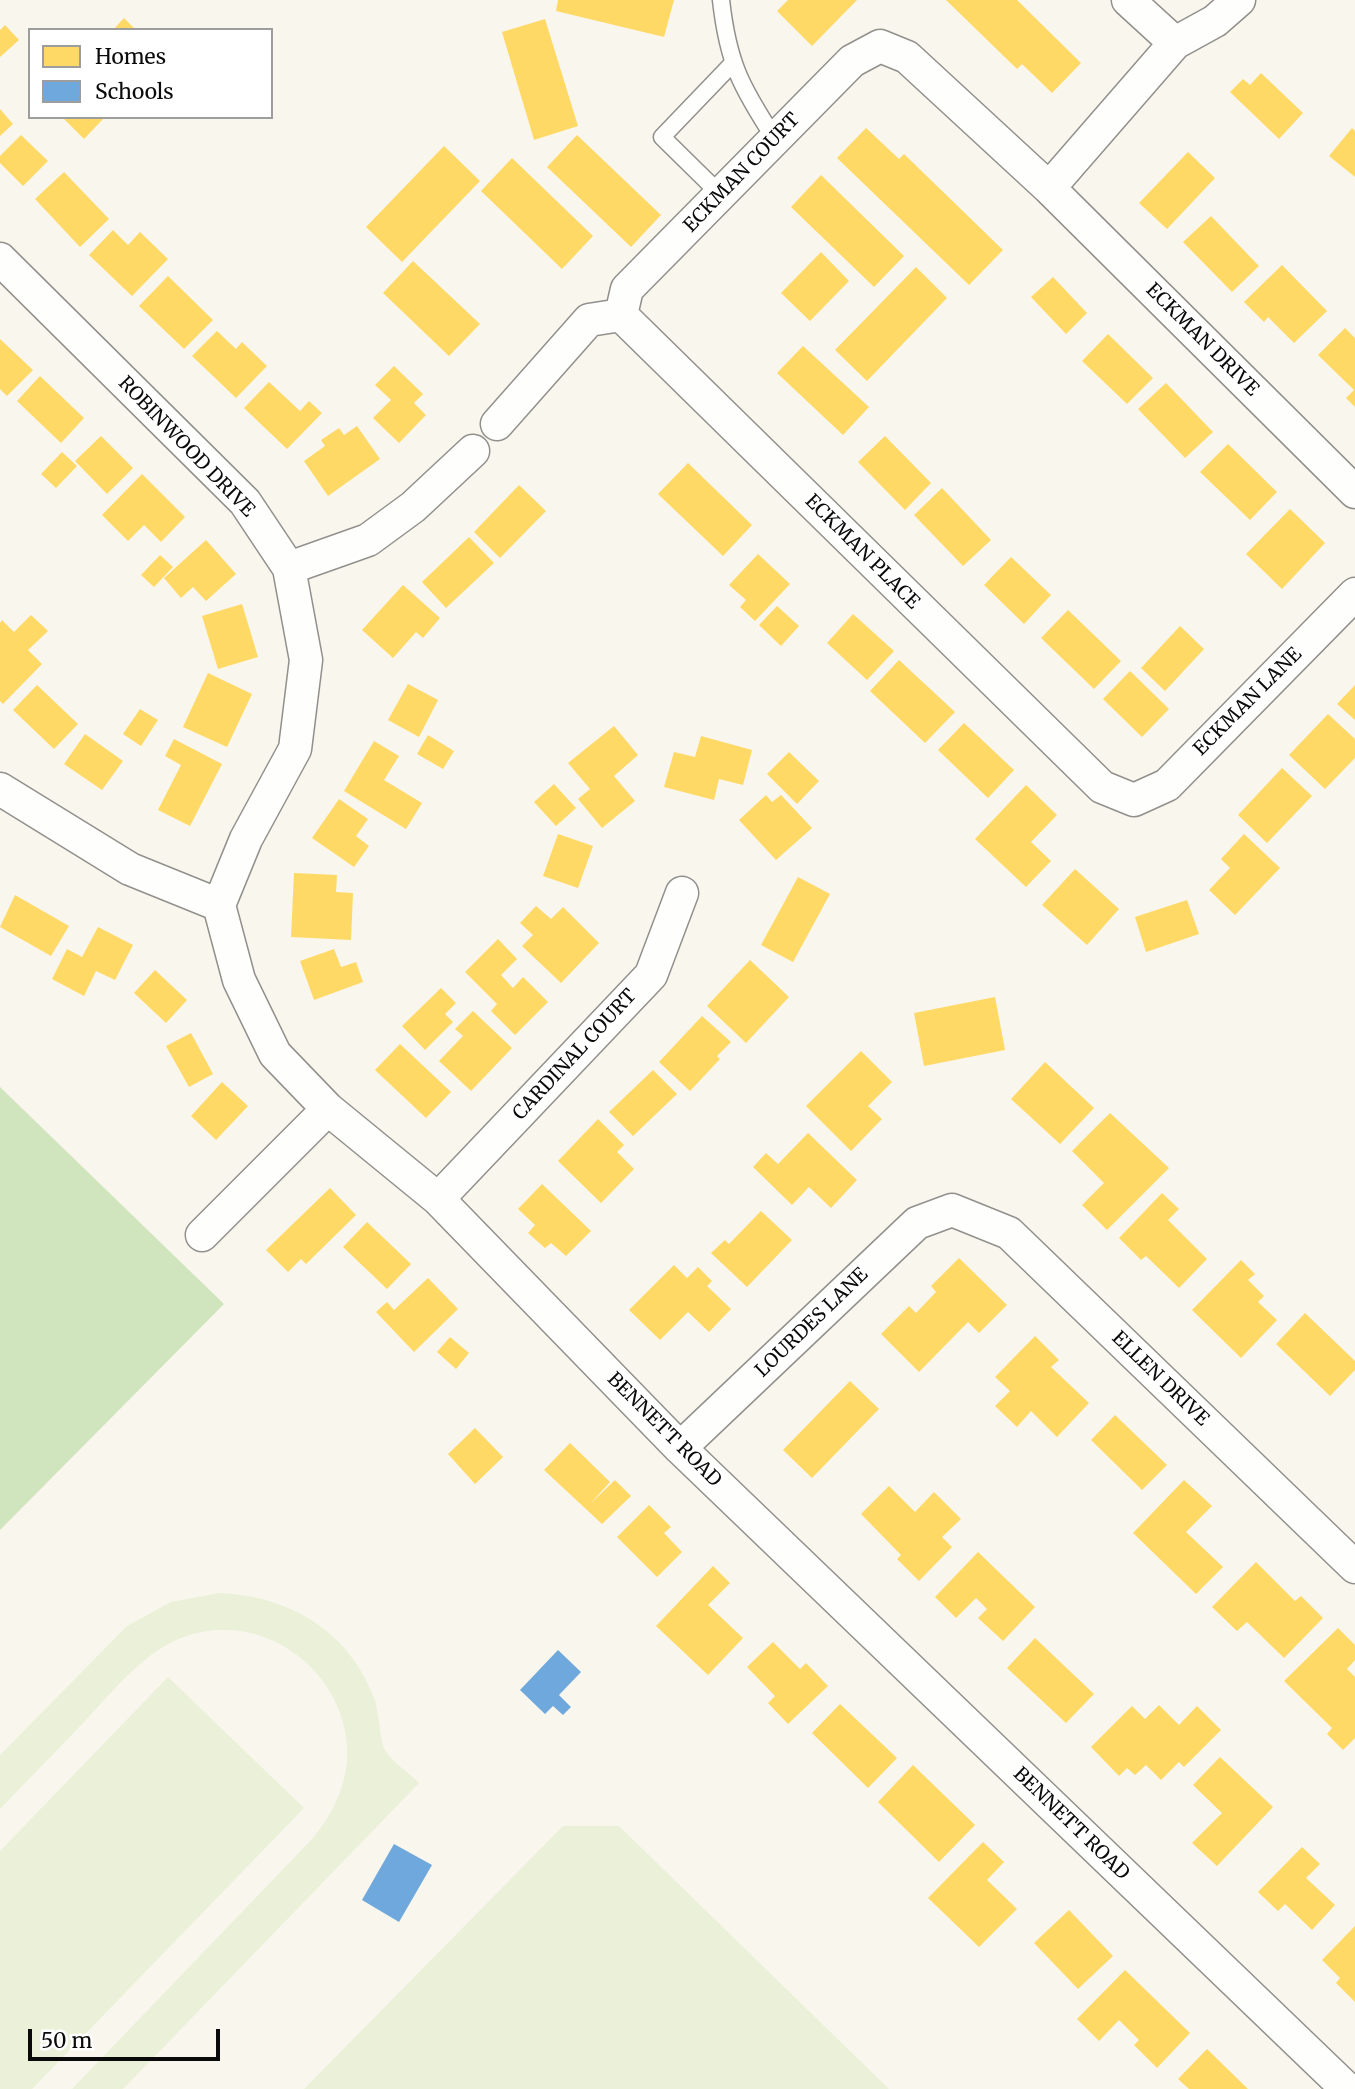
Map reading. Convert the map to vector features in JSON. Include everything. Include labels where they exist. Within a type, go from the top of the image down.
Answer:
[{"type":"street","points":[[1129,0],[1175,43]]},
{"type":"street","points":[[1049,188],[1175,43],[1215,21],[1239,0]]},
{"type":"street","name":"ECKMAN DRIVE","points":[[880,46],[907,57],[1049,188],[1355,492]]},
{"type":"street","name":"ECKMAN COURT","points":[[621,315],[628,289],[852,61],[880,46]]},
{"type":"street","name":"ROBINWOOD DRIVE","points":[[0,259],[245,502],[289,568],[306,660],[295,749],[246,839],[219,905]]},
{"type":"street","points":[[497,424],[589,320],[621,315]]},
{"type":"street","name":"ECKMAN PLACE","points":[[621,315],[1102,788],[1135,800]]},
{"type":"street","points":[[289,568],[368,540],[413,507],[473,451]]},
{"type":"street","name":"ECKMAN LANE","points":[[1135,800],[1167,785],[1355,594]]},
{"type":"street","points":[[0,789],[130,869],[219,905]]},
{"type":"street","name":"CARDINAL COURT","points":[[438,1199],[651,975],[682,893]]},
{"type":"street","name":"BENNETT ROAD","points":[[219,905],[239,980],[275,1054],[328,1109],[438,1199],[680,1448],[1347,2089]]},
{"type":"street","points":[[202,1235],[328,1109]]},
{"type":"street","name":"LOURDES LANE","points":[[680,1448],[917,1223],[951,1210]]},
{"type":"street","name":"ELLEN DRIVE","points":[[951,1210],[1009,1233],[1355,1567]]},
{"type":"lane","points":[[721,0],[725,40],[742,89],[775,139]]},
{"type":"lane","points":[[721,195],[662,137],[733,63]]},
{"type":"green space","points":[[0,1087],[224,1304],[0,1530]]},
{"type":"green space","points":[[220,1593],[270,1601],[314,1622],[332,1636],[363,1674],[374,1698],[385,1750],[419,1783],[123,2089],[72,2089],[313,1838],[331,1812],[343,1783],[347,1762],[345,1731],[336,1703],[320,1677],[299,1657],[274,1641],[246,1632],[216,1630],[186,1636],[143,1661],[0,1809],[0,1755],[127,1626],[171,1602]]},
{"type":"green space","points":[[168,1677],[304,1808],[32,2089],[0,2089],[0,1851]]},
{"type":"green space","points":[[563,1826],[619,1826],[889,2089],[304,2089]]},
{"type":"building: Homes","points":[[558,0],[674,0],[664,37],[556,11]]},
{"type":"building: Homes","points":[[788,0],[857,0],[812,46],[777,11]]},
{"type":"building: Homes","points":[[946,0],[1017,0],[1081,63],[1052,93],[1022,64],[1017,69]]},
{"type":"building: Homes","points":[[124,18],[134,28],[115,28]]},
{"type":"building: Homes","points":[[545,19],[578,126],[534,140],[502,32]]},
{"type":"building: Homes","points":[[5,25],[19,40],[0,57],[0,30]]},
{"type":"building: Homes","points":[[1261,73],[1303,113],[1279,139],[1230,92],[1243,79],[1250,85]]},
{"type":"building: Homes","points":[[0,109],[13,124],[0,136]]},
{"type":"building: Homes","points":[[64,119],[103,119],[84,139]]},
{"type":"building: Homes","points":[[866,128],[899,159],[904,154],[1003,250],[969,285],[837,158]]},
{"type":"building: Homes","points":[[1352,128],[1355,131],[1355,177],[1329,156]]},
{"type":"building: Homes","points":[[21,135],[48,161],[23,186],[0,163],[0,156]]},
{"type":"building: Homes","points":[[577,135],[661,215],[631,247],[547,167]]},
{"type":"building: Homes","points":[[444,146],[480,181],[402,262],[366,227]]},
{"type":"building: Homes","points":[[1188,152],[1215,178],[1167,229],[1139,203]]},
{"type":"building: Homes","points":[[512,158],[593,236],[562,269],[481,191]]},
{"type":"building: Homes","points":[[64,172],[109,219],[80,247],[35,199]]},
{"type":"building: Homes","points":[[821,175],[904,256],[874,287],[791,207]]},
{"type":"building: Homes","points":[[1211,216],[1259,266],[1232,292],[1183,242]]},
{"type":"building: Homes","points":[[113,230],[128,245],[140,232],[168,259],[132,296],[89,255]]},
{"type":"building: Homes","points":[[821,252],[849,281],[810,321],[781,293]]},
{"type":"building: Homes","points":[[413,261],[480,324],[449,356],[383,293]]},
{"type":"building: Homes","points":[[1282,265],[1327,311],[1294,343],[1268,317],[1264,322],[1244,302]]},
{"type":"building: Homes","points":[[916,267],[947,298],[867,381],[835,350]]},
{"type":"building: Homes","points":[[168,276],[213,320],[184,349],[139,306]]},
{"type":"building: Homes","points":[[1053,277],[1087,313],[1066,334],[1031,297]]},
{"type":"building: Homes","points":[[1345,328],[1355,338],[1355,407],[1346,398],[1354,390],[1318,355]]},
{"type":"building: Homes","points":[[217,331],[236,349],[242,342],[267,366],[236,398],[192,356]]},
{"type":"building: Homes","points":[[1108,334],[1153,378],[1127,404],[1082,361]]},
{"type":"building: Homes","points":[[0,339],[33,370],[7,396],[0,389]]},
{"type":"building: Homes","points":[[803,346],[869,407],[843,435],[777,373]]},
{"type":"building: Homes","points":[[394,366],[423,394],[414,403],[426,415],[399,443],[373,418],[391,400],[375,385]]},
{"type":"building: Homes","points":[[40,376],[84,418],[61,443],[17,401]]},
{"type":"building: Homes","points":[[269,382],[300,411],[309,401],[322,413],[287,449],[244,408]]},
{"type":"building: Homes","points":[[1166,383],[1213,432],[1185,458],[1138,409]]},
{"type":"building: Homes","points":[[357,426],[380,459],[328,496],[304,461],[325,446],[321,440],[339,428],[344,435]]},
{"type":"building: Homes","points":[[101,436],[133,468],[107,494],[75,461]]},
{"type":"building: Homes","points":[[885,436],[931,483],[905,510],[858,462]]},
{"type":"building: Homes","points":[[1228,444],[1277,492],[1250,520],[1200,472]]},
{"type":"building: Homes","points":[[62,452],[77,466],[56,488],[41,474]]},
{"type":"building: Homes","points":[[688,463],[752,525],[723,556],[658,494]]},
{"type":"building: Homes","points":[[142,474],[185,517],[161,542],[144,525],[128,541],[102,515]]},
{"type":"building: Homes","points":[[519,485],[546,511],[500,558],[474,532]]},
{"type":"building: Homes","points":[[942,488],[991,540],[963,566],[914,515]]},
{"type":"building: Homes","points":[[1290,509],[1325,543],[1282,589],[1246,554]]},
{"type":"building: Homes","points":[[469,537],[494,563],[446,608],[422,582]]},
{"type":"building: Homes","points":[[206,540],[236,574],[206,601],[193,587],[181,598],[164,578]]},
{"type":"building: Homes","points":[[758,554],[790,584],[755,621],[740,607],[746,600],[729,585]]},
{"type":"building: Homes","points":[[160,555],[173,567],[154,587],[141,575]]},
{"type":"building: Homes","points":[[1011,557],[1051,595],[1024,624],[984,585]]},
{"type":"building: Homes","points":[[403,585],[440,618],[423,638],[416,632],[393,658],[362,630]]},
{"type":"building: Homes","points":[[242,604],[258,657],[218,669],[202,616]]},
{"type":"building: Homes","points":[[777,606],[799,626],[781,646],[759,625]]},
{"type":"building: Homes","points":[[1068,610],[1121,661],[1094,689],[1041,638]]},
{"type":"building: Homes","points":[[853,614],[894,651],[867,680],[827,643]]},
{"type":"building: Homes","points":[[31,615],[48,631],[28,650],[42,664],[3,704],[0,701],[0,623],[2,620],[14,632]]},
{"type":"building: Homes","points":[[1180,626],[1204,649],[1165,691],[1141,668]]},
{"type":"building: Homes","points":[[899,660],[955,712],[925,743],[870,691]]},
{"type":"building: Homes","points":[[1130,671],[1169,709],[1142,737],[1103,699]]},
{"type":"building: Homes","points":[[208,673],[252,694],[227,747],[183,727]]},
{"type":"building: Homes","points":[[408,684],[438,700],[419,737],[388,720]]},
{"type":"building: Homes","points":[[37,685],[78,724],[54,749],[13,710]]},
{"type":"building: Homes","points":[[1355,685],[1355,720],[1337,704]]},
{"type":"building: Homes","points":[[140,709],[158,720],[141,746],[123,734]]},
{"type":"building: Homes","points":[[1328,714],[1355,739],[1355,758],[1325,789],[1289,755]]},
{"type":"building: Homes","points":[[964,723],[1014,770],[988,798],[938,750]]},
{"type":"building: Homes","points":[[614,726],[638,755],[614,776],[635,801],[602,828],[578,799],[590,789],[568,763]]},
{"type":"building: Homes","points":[[85,734],[123,761],[102,790],[64,764]]},
{"type":"building: Homes","points":[[428,735],[454,751],[443,769],[417,754]]},
{"type":"building: Homes","points":[[701,736],[752,750],[743,785],[719,779],[714,800],[664,787],[674,752],[695,757]]},
{"type":"building: Homes","points":[[174,739],[222,764],[190,826],[158,810],[181,765],[165,756]]},
{"type":"building: Homes","points":[[374,741],[399,756],[384,780],[422,803],[406,829],[344,791]]},
{"type":"building: Homes","points":[[789,752],[819,781],[797,804],[767,774]]},
{"type":"building: Homes","points":[[1282,768],[1312,796],[1267,843],[1238,815]]},
{"type":"building: Homes","points":[[554,784],[576,808],[556,826],[534,802]]},
{"type":"building: Homes","points":[[1026,785],[1057,815],[1031,842],[1051,861],[1026,887],[975,839]]},
{"type":"building: Homes","points":[[766,795],[772,802],[781,795],[812,828],[776,860],[739,820]]},
{"type":"building: Homes","points":[[339,799],[368,819],[356,836],[369,846],[354,867],[312,838]]},
{"type":"building: Homes","points":[[558,834],[593,846],[578,888],[543,876]]},
{"type":"building: Homes","points":[[1244,834],[1280,868],[1235,915],[1209,890],[1230,868],[1221,859]]},
{"type":"building: Homes","points":[[1075,869],[1119,909],[1087,945],[1042,905]]},
{"type":"building: Homes","points":[[294,873],[337,875],[336,892],[353,893],[351,940],[291,937]]},
{"type":"building: Homes","points":[[798,877],[830,894],[793,962],[761,945]]},
{"type":"building: Homes","points":[[15,895],[69,926],[51,956],[0,927]]},
{"type":"building: Homes","points":[[1187,900],[1199,934],[1146,952],[1135,917]]},
{"type":"building: Homes","points":[[536,906],[551,919],[563,907],[599,943],[561,983],[522,946],[533,935],[520,923]]},
{"type":"building: Homes","points":[[98,927],[133,945],[115,980],[96,971],[84,996],[52,979],[67,949],[82,957]]},
{"type":"building: Homes","points":[[498,939],[517,959],[501,975],[513,988],[523,977],[548,1002],[515,1035],[491,1011],[497,1004],[465,972]]},
{"type":"building: Homes","points":[[334,949],[341,967],[356,962],[363,982],[314,1000],[300,961]]},
{"type":"building: Homes","points":[[750,960],[789,997],[746,1043],[707,1006]]},
{"type":"building: Homes","points":[[155,970],[187,1000],[166,1023],[134,993]]},
{"type":"building: Homes","points":[[441,988],[456,1003],[445,1014],[453,1022],[425,1050],[402,1026]]},
{"type":"building: Homes","points":[[995,997],[1005,1050],[924,1066],[914,1013]]},
{"type":"building: Homes","points":[[473,1011],[512,1048],[471,1091],[439,1061],[463,1036],[455,1029]]},
{"type":"building: Homes","points":[[702,1016],[731,1042],[717,1056],[720,1059],[690,1091],[659,1062]]},
{"type":"building: Homes","points":[[191,1033],[213,1074],[189,1087],[166,1046]]},
{"type":"building: Homes","points":[[400,1044],[451,1092],[426,1118],[375,1070]]},
{"type":"building: Homes","points":[[861,1051],[892,1082],[868,1106],[882,1119],[851,1151],[806,1106]]},
{"type":"building: Homes","points":[[1045,1062],[1094,1108],[1060,1144],[1011,1099]]},
{"type":"building: Homes","points":[[653,1070],[677,1094],[633,1136],[609,1112]]},
{"type":"building: Homes","points":[[222,1082],[248,1106],[216,1140],[191,1116]]},
{"type":"building: Homes","points":[[1110,1113],[1169,1168],[1107,1230],[1082,1205],[1104,1183],[1072,1151]]},
{"type":"building: Homes","points":[[598,1119],[624,1145],[617,1152],[634,1169],[601,1203],[558,1161]]},
{"type":"building: Homes","points":[[808,1133],[857,1180],[831,1208],[809,1187],[792,1205],[753,1167],[766,1153],[778,1164]]},
{"type":"building: Homes","points":[[542,1184],[591,1231],[566,1256],[551,1243],[545,1248],[528,1233],[535,1225],[518,1209]]},
{"type":"building: Homes","points":[[330,1188],[356,1215],[306,1264],[301,1259],[288,1272],[266,1250]]},
{"type":"building: Homes","points":[[1162,1193],[1179,1209],[1168,1220],[1207,1259],[1179,1288],[1146,1256],[1141,1260],[1119,1238]]},
{"type":"building: Homes","points":[[761,1211],[792,1240],[747,1287],[711,1253],[725,1240],[729,1244]]},
{"type":"building: Homes","points":[[367,1222],[411,1264],[387,1289],[343,1247]]},
{"type":"building: Homes","points":[[959,1258],[1007,1305],[979,1333],[968,1322],[919,1372],[881,1334],[909,1306],[916,1313],[936,1292],[931,1286]]},
{"type":"building: Homes","points":[[1241,1260],[1255,1274],[1248,1280],[1264,1296],[1258,1302],[1277,1320],[1241,1358],[1192,1310]]},
{"type":"building: Homes","points":[[674,1265],[687,1278],[698,1267],[712,1281],[707,1286],[731,1309],[709,1332],[688,1312],[660,1340],[629,1310]]},
{"type":"building: Homes","points":[[428,1278],[458,1309],[414,1352],[376,1312],[387,1302],[394,1310]]},
{"type":"building: Homes","points":[[1305,1313],[1355,1361],[1355,1370],[1330,1396],[1276,1344]]},
{"type":"building: Homes","points":[[1035,1336],[1059,1360],[1051,1367],[1089,1403],[1057,1437],[1031,1411],[1017,1427],[995,1406],[1010,1391],[995,1377]]},
{"type":"building: Homes","points":[[450,1337],[469,1353],[456,1369],[437,1352]]},
{"type":"building: Homes","points":[[850,1381],[879,1409],[812,1478],[783,1450]]},
{"type":"building: Homes","points":[[1115,1415],[1167,1465],[1142,1490],[1091,1440]]},
{"type":"building: Homes","points":[[475,1428],[503,1457],[475,1484],[448,1454]]},
{"type":"building: Homes","points":[[570,1443],[610,1482],[590,1504],[615,1480],[631,1496],[602,1524],[544,1470]]},
{"type":"building: Homes","points":[[1184,1480],[1212,1506],[1186,1532],[1223,1567],[1196,1594],[1133,1533]]},
{"type":"building: Homes","points":[[889,1486],[915,1512],[934,1492],[961,1519],[942,1537],[952,1547],[919,1581],[897,1559],[901,1555],[861,1514]]},
{"type":"building: Homes","points":[[649,1505],[671,1527],[664,1533],[682,1552],[657,1577],[617,1537]]},
{"type":"building: Homes","points":[[978,1552],[1035,1607],[1003,1641],[978,1618],[987,1609],[976,1598],[956,1618],[935,1597]]},
{"type":"building: Homes","points":[[1256,1562],[1295,1601],[1301,1596],[1323,1618],[1284,1658],[1247,1622],[1237,1631],[1212,1607]]},
{"type":"building: Homes","points":[[713,1566],[730,1583],[708,1605],[743,1638],[708,1675],[656,1626]]},
{"type":"building: Homes","points":[[1338,1628],[1355,1645],[1355,1660],[1347,1669],[1355,1677],[1355,1738],[1343,1750],[1327,1734],[1332,1728],[1284,1681]]},
{"type":"building: Homes","points":[[1035,1638],[1094,1694],[1066,1723],[1007,1668]]},
{"type":"building: Homes","points":[[773,1642],[800,1669],[806,1663],[828,1686],[788,1724],[768,1703],[775,1696],[747,1667]]},
{"type":"building: Homes","points":[[840,1704],[897,1758],[868,1788],[812,1733]]},
{"type":"building: Homes","points":[[1159,1705],[1179,1725],[1197,1706],[1221,1730],[1184,1767],[1179,1762],[1161,1780],[1146,1765],[1135,1775],[1127,1768],[1119,1776],[1091,1747],[1132,1706],[1145,1719]]},
{"type":"building: Homes","points":[[1220,1757],[1273,1807],[1217,1866],[1192,1843],[1222,1813],[1193,1785]]},
{"type":"building: Homes","points":[[913,1765],[975,1825],[939,1862],[878,1802]]},
{"type":"building: Homes","points":[[983,1842],[1004,1862],[987,1880],[1017,1909],[979,1947],[928,1898]]},
{"type":"building: Homes","points":[[1302,1847],[1320,1864],[1306,1878],[1335,1905],[1312,1930],[1285,1904],[1278,1911],[1258,1892]]},
{"type":"building: Homes","points":[[1069,1910],[1113,1956],[1078,1989],[1034,1943]]},
{"type":"building: Homes","points":[[1355,1926],[1355,2002],[1336,1983],[1340,1978],[1322,1960]]},
{"type":"building: Homes","points":[[1125,1970],[1190,2033],[1157,2068],[1134,2045],[1139,2040],[1119,2020],[1099,2041],[1077,2019]]},
{"type":"building: Homes","points":[[1207,2049],[1248,2089],[1189,2089],[1178,2079]]},
{"type":"building: Schools","points":[[558,1650],[581,1672],[559,1695],[571,1707],[563,1715],[553,1706],[545,1714],[520,1690]]},
{"type":"building: Schools","points":[[394,1844],[432,1865],[399,1922],[362,1900]]}]
